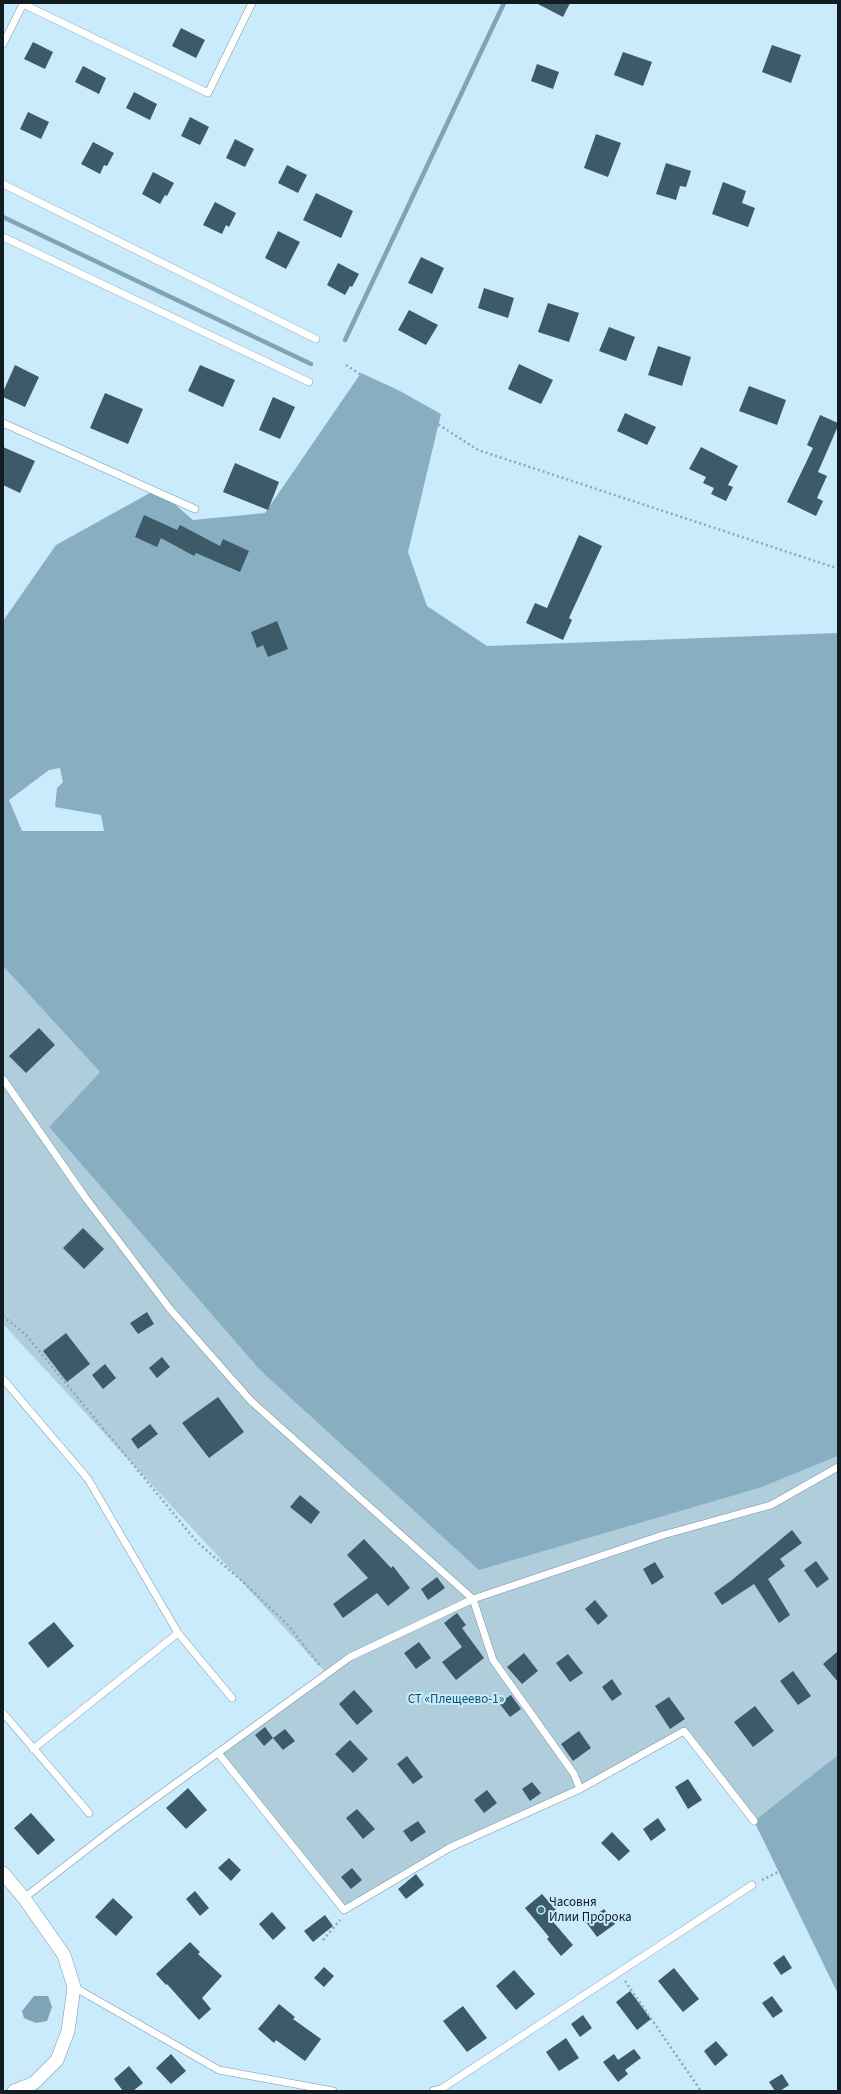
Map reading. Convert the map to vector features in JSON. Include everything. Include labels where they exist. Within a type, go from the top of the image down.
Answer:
[{"type":"street","points":[[3,1873],[24,1898],[64,1955],[74,1986],[68,2031],[57,2060],[34,2087],[14,2091]]},
{"type":"lane","points":[[3,44],[23,3],[208,93],[252,3]]},
{"type":"lane","points":[[3,184],[316,339]]},
{"type":"lane","points":[[3,237],[309,382]]},
{"type":"lane","points":[[3,423],[194,509]]},
{"type":"lane","points":[[3,1080],[85,1196],[170,1309],[251,1401],[473,1599],[493,1660],[574,1774],[580,1789]]},
{"type":"lane","points":[[3,1379],[88,1480],[178,1633],[232,1698]]},
{"type":"lane","points":[[24,1898],[117,1826],[350,1657],[473,1599],[663,1535],[771,1505],[838,1467]]},
{"type":"lane","points":[[33,1749],[178,1633]]},
{"type":"lane","points":[[3,1713],[89,1813]]},
{"type":"lane","points":[[218,1753],[344,1910],[451,1847],[580,1789],[684,1730],[754,1821]]},
{"type":"lane","points":[[433,2091],[441,2089],[752,1885]]},
{"type":"lane","points":[[74,1986],[219,2070],[333,2091]]},
{"type":"path","points":[[346,365],[478,450],[832,567],[838,565]]},
{"type":"path","points":[[139,842],[284,832],[379,816],[420,826],[838,790]]},
{"type":"path","points":[[3,1316],[26,1335],[196,1542],[242,1581],[287,1624],[327,1674]]},
{"type":"path","points":[[754,1821],[830,1946],[838,1956]]},
{"type":"path","points":[[752,1885],[838,1842]]},
{"type":"path","points":[[323,1940],[340,1922],[344,1910]]},
{"type":"path","points":[[619,1972],[701,2091]]},
{"type":"green space","name":"СТ «Плещеево-1»","points":[[3,966],[100,1072],[49,1127],[259,1369],[762,1487],[838,1456],[838,1755],[754,1821],[684,1731],[580,1789],[451,1847],[344,1910],[218,1753],[327,1674],[3,1324]]},
{"type":"shaded area","points":[[361,373],[398,390],[441,414],[408,552],[427,606],[487,646],[838,633],[838,1456],[762,1487],[479,1570],[259,1369],[49,1127],[100,1072],[3,966],[3,621],[56,545],[157,489],[193,520],[265,513]],"holes":[[[60,768],[63,782],[57,788],[55,807],[101,815],[104,831],[22,831],[9,800],[49,770]]]},
{"type":"shaded area","points":[[838,1755],[838,1994],[754,1821]]},
{"type":"shaded area","points":[[34,1996],[48,1996],[52,2007],[47,2021],[36,2023],[24,2018],[22,2011]]},
{"type":"building","points":[[536,3],[570,3],[563,17]]},
{"type":"building","points":[[181,28],[205,40],[196,58],[172,46]]},
{"type":"building","points":[[33,42],[53,52],[45,69],[24,59]]},
{"type":"building","points":[[772,45],[801,55],[791,83],[762,72]]},
{"type":"building","points":[[623,52],[652,62],[643,86],[614,75]]},
{"type":"building","points":[[537,64],[559,72],[553,89],[531,81]]},
{"type":"building","points":[[83,66],[106,78],[99,94],[75,82]]},
{"type":"building","points":[[134,92],[157,104],[150,120],[126,108]]},
{"type":"building","points":[[28,112],[49,122],[41,139],[20,129]]},
{"type":"building","points":[[190,117],[209,127],[200,145],[181,136]]},
{"type":"building","points":[[596,134],[621,143],[608,177],[584,168]]},
{"type":"building","points":[[235,139],[254,149],[245,167],[226,158]]},
{"type":"building","points":[[93,142],[114,153],[107,166],[104,165],[100,174],[81,164]]},
{"type":"building","points":[[666,163],[691,171],[686,187],[680,186],[676,200],[656,194]]},
{"type":"building","points":[[287,165],[307,175],[298,193],[278,183]]},
{"type":"building","points":[[153,172],[174,183],[167,196],[165,195],[160,204],[142,194]]},
{"type":"building","points":[[723,182],[746,191],[742,203],[755,208],[748,227],[712,214]]},
{"type":"building","points":[[316,193],[353,211],[341,238],[303,220]]},
{"type":"building","points":[[215,202],[236,213],[229,227],[226,225],[222,234],[203,225]]},
{"type":"building","points":[[278,231],[300,242],[286,269],[265,258]]},
{"type":"building","points":[[421,257],[444,268],[432,294],[408,283]]},
{"type":"building","points":[[338,263],[359,274],[352,287],[350,286],[345,295],[327,285]]},
{"type":"building","points":[[484,288],[514,298],[508,318],[478,308]]},
{"type":"building","points":[[548,303],[579,313],[569,342],[538,332]]},
{"type":"building","points":[[409,310],[438,325],[426,345],[398,330]]},
{"type":"building","points":[[609,327],[635,337],[626,361],[599,351]]},
{"type":"building","points":[[658,346],[691,357],[682,386],[648,375]]},
{"type":"building","points":[[519,364],[553,380],[541,404],[508,389]]},
{"type":"building","points":[[15,365],[39,377],[25,407],[3,397],[3,392]]},
{"type":"building","points":[[200,365],[235,380],[223,407],[188,391]]},
{"type":"building","points":[[749,386],[786,400],[777,425],[739,411]]},
{"type":"building","points":[[105,393],[143,409],[128,444],[90,428]]},
{"type":"building","points":[[273,397],[295,407],[280,439],[259,430]]},
{"type":"building","points":[[625,413],[656,427],[647,445],[617,431]]},
{"type":"building","points":[[820,415],[838,423],[838,426],[818,472],[827,476],[817,498],[823,501],[816,516],[787,502],[813,448],[807,445]]},
{"type":"building","points":[[3,447],[35,461],[20,493],[3,485]]},
{"type":"building","points":[[701,447],[738,466],[728,485],[733,487],[726,501],[711,494],[714,488],[703,483],[706,477],[689,469]]},
{"type":"building","points":[[235,463],[279,482],[268,510],[223,492]]},
{"type":"building","points":[[144,515],[177,530],[180,525],[220,546],[223,539],[249,551],[240,572],[196,553],[194,556],[161,538],[157,547],[135,537]]},
{"type":"building","points":[[579,535],[602,546],[569,618],[572,620],[563,640],[526,623],[535,603],[547,608]]},
{"type":"building","points":[[277,621],[288,649],[268,657],[263,645],[257,648],[251,632]]},
{"type":"building","points":[[39,1028],[55,1045],[26,1073],[9,1056]]},
{"type":"building","points":[[83,1228],[104,1249],[84,1269],[63,1248]]},
{"type":"building","points":[[147,1312],[154,1324],[138,1334],[130,1323]]},
{"type":"building","points":[[66,1333],[90,1364],[67,1382],[43,1351]]},
{"type":"building","points":[[162,1357],[170,1367],[157,1378],[149,1368]]},
{"type":"building","points":[[105,1364],[116,1378],[103,1389],[92,1375]]},
{"type":"building","points":[[218,1397],[244,1432],[209,1458],[182,1423]]},
{"type":"building","points":[[150,1424],[158,1434],[138,1449],[131,1439]]},
{"type":"building","points":[[300,1495],[320,1512],[311,1524],[290,1507]]},
{"type":"building","points":[[792,1530],[802,1543],[780,1559],[785,1566],[768,1579],[790,1615],[779,1623],[754,1584],[722,1605],[714,1593]]},
{"type":"building","points":[[364,1539],[391,1568],[393,1566],[410,1588],[388,1606],[377,1593],[343,1618],[333,1604],[368,1578],[347,1555]]},
{"type":"building","points":[[816,1561],[829,1579],[817,1588],[804,1570]]},
{"type":"building","points":[[655,1562],[664,1577],[652,1585],[643,1569]]},
{"type":"building","points":[[437,1577],[445,1588],[428,1600],[421,1589]]},
{"type":"building","points":[[595,1600],[608,1616],[598,1625],[585,1609]]},
{"type":"building","points":[[457,1613],[466,1625],[462,1628],[484,1658],[456,1680],[442,1662],[462,1647],[444,1623]]},
{"type":"building","points":[[54,1622],[74,1646],[48,1668],[28,1643]]},
{"type":"building","points":[[419,1642],[431,1658],[416,1669],[404,1653]]},
{"type":"building","points":[[838,1651],[838,1682],[823,1664]]},
{"type":"building","points":[[524,1653],[538,1671],[522,1684],[507,1667]]},
{"type":"building","points":[[568,1654],[583,1673],[570,1682],[556,1663]]},
{"type":"building","points":[[793,1671],[811,1696],[798,1705],[780,1681]]},
{"type":"building","points":[[612,1679],[622,1694],[612,1701],[602,1687]]},
{"type":"building","points":[[354,1690],[373,1711],[357,1725],[339,1704]]},
{"type":"building","points":[[511,1695],[521,1709],[510,1717],[499,1703]]},
{"type":"building","points":[[669,1697],[685,1719],[670,1729],[655,1706]]},
{"type":"building","points":[[755,1706],[774,1731],[753,1747],[734,1722]]},
{"type":"building","points":[[265,1727],[273,1738],[264,1746],[255,1735]]},
{"type":"building","points":[[285,1729],[295,1741],[283,1750],[273,1738]]},
{"type":"building","points":[[579,1731],[591,1748],[573,1761],[561,1744]]},
{"type":"building","points":[[350,1740],[368,1759],[353,1773],[335,1754]]},
{"type":"building","points":[[407,1756],[423,1777],[413,1784],[397,1764]]},
{"type":"building","points":[[688,1779],[702,1800],[688,1809],[675,1787]]},
{"type":"building","points":[[532,1782],[541,1793],[530,1801],[522,1789]]},
{"type":"building","points":[[188,1788],[207,1810],[186,1829],[166,1808]]},
{"type":"building","points":[[487,1790],[497,1803],[484,1813],[474,1800]]},
{"type":"building","points":[[357,1809],[375,1829],[363,1839],[346,1818]]},
{"type":"building","points":[[31,1813],[55,1840],[38,1855],[14,1828]]},
{"type":"building","points":[[658,1818],[666,1830],[651,1841],[643,1829]]},
{"type":"building","points":[[418,1821],[426,1832],[411,1842],[403,1831]]},
{"type":"building","points":[[612,1832],[630,1851],[619,1861],[601,1843]]},
{"type":"building","points":[[229,1858],[241,1870],[231,1881],[218,1868]]},
{"type":"building","points":[[352,1868],[362,1880],[351,1889],[341,1877]]},
{"type":"building","points":[[416,1874],[424,1885],[406,1899],[398,1889]]},
{"type":"building","points":[[195,1891],[209,1908],[200,1916],[186,1899]]},
{"type":"building","points":[[542,1894],[557,1911],[549,1917],[573,1945],[561,1956],[547,1939],[549,1937],[525,1908]]},
{"type":"building","points":[[113,1898],[133,1917],[116,1936],[95,1917]]},
{"type":"building","points":[[604,1909],[615,1924],[597,1937],[586,1922]]},
{"type":"building","points":[[272,1912],[286,1928],[273,1940],[259,1924]]},
{"type":"building","points":[[325,1915],[333,1926],[313,1942],[304,1931]]},
{"type":"building","points":[[190,1942],[200,1952],[198,1954],[222,1976],[202,1998],[211,2009],[199,2020],[167,1984],[166,1985],[156,1974]]},
{"type":"building","points":[[784,1955],[792,1968],[781,1975],[773,1963]]},
{"type":"building","points":[[324,1967],[334,1976],[324,1987],[314,1978]]},
{"type":"building","points":[[674,1968],[699,1999],[683,2012],[658,1981]]},
{"type":"building","points":[[514,1970],[535,1994],[516,2010],[496,1986]]},
{"type":"building","points":[[630,1991],[651,2019],[637,2030],[616,2002]]},
{"type":"building","points":[[772,1996],[783,2011],[773,2018],[762,2003]]},
{"type":"building","points":[[279,2004],[295,2017],[293,2019],[321,2039],[305,2061],[276,2040],[274,2043],[258,2029]]},
{"type":"building","points":[[463,2006],[487,2038],[467,2052],[443,2021]]},
{"type":"building","points":[[583,2015],[592,2028],[580,2037],[571,2024]]},
{"type":"building","points":[[566,2038],[579,2058],[559,2071],[546,2052]]},
{"type":"building","points":[[716,2041],[728,2055],[715,2066],[704,2051]]},
{"type":"building","points":[[634,2049],[641,2058],[625,2070],[628,2074],[618,2082],[603,2062],[614,2054],[618,2060]]},
{"type":"building","points":[[171,2054],[186,2071],[171,2084],[156,2068]]},
{"type":"building","points":[[129,2066],[143,2083],[133,2091],[123,2091],[114,2079]]},
{"type":"building","points":[[782,2074],[789,2085],[780,2091],[775,2091],[769,2082]]},
{"type":"waterway","points":[[345,340],[504,3]]},
{"type":"waterway","points":[[3,217],[311,364]]},
{"type":"place","name":"Часовня Илии Пророка","points":[[541,1910]]}]
